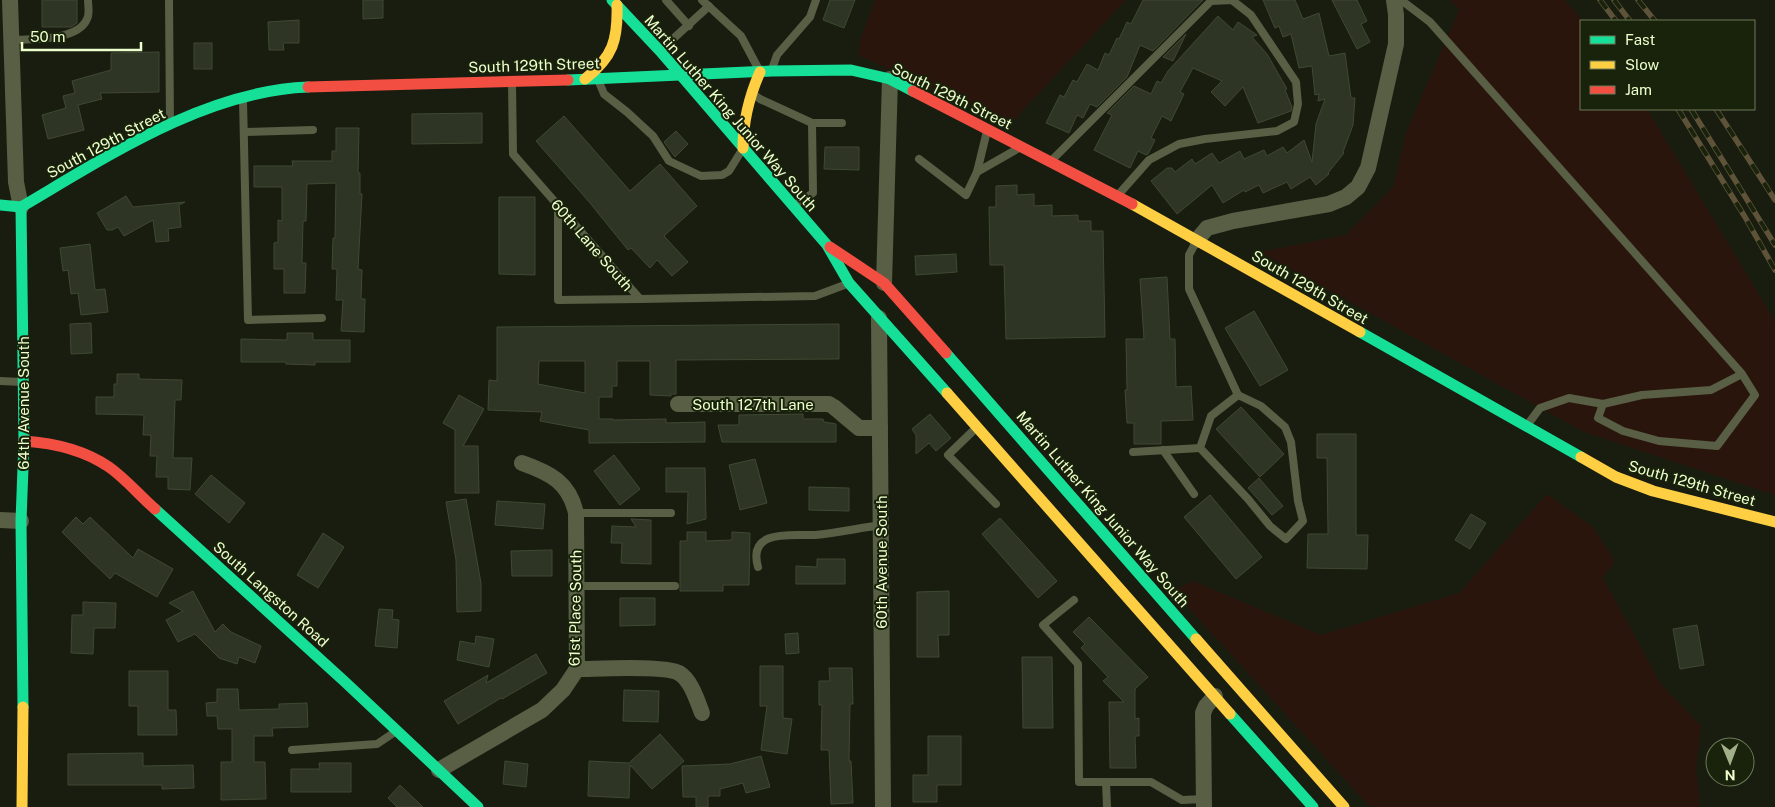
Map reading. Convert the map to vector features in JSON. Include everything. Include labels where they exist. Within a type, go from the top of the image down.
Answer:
[{"type":"street","name":"64th Avenue South","points":[[10,0],[16,182],[21,207],[24,382],[21,521],[22,807]]},
{"type":"street","points":[[1197,240],[1207,228],[1233,221],[1329,204],[1346,197],[1358,187],[1368,168],[1396,44],[1394,0]]},
{"type":"street","points":[[585,79],[599,68],[613,48],[618,23],[617,2]]},
{"type":"street","name":"Martin Luther King Junior Way South","points":[[617,2],[827,245],[849,283],[879,318],[1313,807]]},
{"type":"street","name":"South 129th Street","points":[[21,207],[136,141],[170,125],[243,98],[269,92],[295,88],[851,70],[890,79],[1118,195],[1616,477],[1652,490],[1775,522]]},
{"type":"street","points":[[743,148],[742,130],[744,116],[751,92],[766,72]]},
{"type":"street","points":[[884,283],[890,79]]},
{"type":"street","points":[[0,205],[21,207]]},
{"type":"street","name":"Martin Luther King Junior Way South","points":[[827,245],[884,283],[1344,807]]},
{"type":"street","name":"60th Avenue South","points":[[879,318],[883,807]]},
{"type":"street","name":"South 127th Lane","points":[[678,404],[829,404],[859,428],[880,428]]},
{"type":"street","name":"South Langston Road","points":[[24,441],[57,443],[86,453],[110,468],[478,807]]},
{"type":"street","name":"61st Place South","points":[[439,770],[542,710],[563,690],[577,669],[576,513],[573,501],[568,490],[556,479],[541,470],[522,463]]},
{"type":"street","points":[[0,520],[21,521]]},
{"type":"street","points":[[577,669],[653,668],[678,672],[691,688],[702,713]]},
{"type":"street","points":[[1204,803],[1203,713],[1206,706],[1215,696]]},
{"type":"street","points":[[22,807],[38,807]]},
{"type":"lane","points":[[11,40],[46,39],[72,33],[82,28],[88,18],[88,0]]},
{"type":"lane","points":[[170,0],[170,125]]},
{"type":"lane","points":[[666,0],[689,26]]},
{"type":"lane","points":[[702,0],[741,36],[766,72],[776,55],[810,17],[816,0]]},
{"type":"lane","points":[[1051,161],[1211,1],[1232,0],[1251,16],[1296,82],[1298,104],[1294,122],[1277,131],[1205,139],[1179,144],[1149,160],[1118,195]]},
{"type":"lane","points":[[1401,0],[1430,22],[1742,374],[1755,395],[1717,446],[1659,441],[1622,431],[1598,418],[1603,404]]},
{"type":"lane","points":[[660,51],[709,6]]},
{"type":"lane","points":[[597,78],[604,94],[653,136],[670,161],[701,176],[722,175],[729,171],[743,148]]},
{"type":"lane","name":"60th Lane South","points":[[512,81],[513,154],[640,299],[815,296],[849,283]]},
{"type":"lane","points":[[751,92],[760,99],[812,123],[842,123]]},
{"type":"lane","points":[[243,98],[248,320],[322,318]]},
{"type":"lane","points":[[794,206],[813,193],[812,123]]},
{"type":"lane","points":[[919,159],[966,195],[976,172],[987,129]]},
{"type":"lane","points":[[244,132],[313,130]]},
{"type":"lane","points":[[976,172],[1022,146]]},
{"type":"lane","points":[[558,206],[558,300],[640,299]]},
{"type":"lane","points":[[1133,452],[1200,448],[1248,499],[1270,526],[1286,539],[1303,521],[1298,501],[1291,442],[1285,427],[1261,406],[1238,395],[1189,289],[1189,255],[1197,240]]},
{"type":"lane","points":[[1526,426],[1540,408],[1569,398],[1603,404],[1642,395],[1711,390],[1742,374]]},
{"type":"lane","points":[[0,381],[24,382]]},
{"type":"lane","points":[[1200,448],[1212,416],[1238,395]]},
{"type":"lane","points":[[976,427],[948,454],[996,504]]},
{"type":"lane","points":[[1163,450],[1194,494]]},
{"type":"lane","points":[[576,513],[672,513]]},
{"type":"lane","points":[[758,567],[756,560],[757,550],[763,542],[773,536],[784,534],[815,535],[881,525]]},
{"type":"lane","points":[[576,586],[674,586]]},
{"type":"lane","points":[[1074,600],[1043,625],[1078,664],[1078,782],[1151,782],[1182,800],[1204,803]]},
{"type":"lane","points":[[292,750],[377,744],[397,731]]},
{"type":"lane","points":[[1106,782],[1107,807]]},
{"type":"shaded area","points":[[875,0],[1126,0],[1011,123],[858,55],[861,38]]},
{"type":"shaded area","points":[[1450,0],[1565,0],[1582,20],[1580,20],[1580,110],[1648,110],[1775,321],[1775,495],[1584,432],[1260,252],[1346,235],[1393,187],[1406,133],[1459,10]]},
{"type":"shaded area","points":[[1547,494],[1593,527],[1615,561],[1603,578],[1661,684],[1701,726],[1696,768],[1700,807],[1370,807],[1173,591],[1193,581],[1321,635],[1459,593]]},
{"type":"building","points":[[42,0],[77,0],[77,23],[71,27],[42,27]]},
{"type":"building","points":[[363,0],[383,0],[383,18],[363,19]]},
{"type":"building","points":[[830,0],[855,0],[844,28],[823,20]]},
{"type":"building","points":[[1143,0],[1203,0],[1153,51],[1140,45],[1127,77],[1097,107],[1090,104],[1083,118],[1077,115],[1069,133],[1046,123],[1060,95],[1064,97],[1073,80],[1077,82],[1087,64],[1098,70],[1105,53],[1109,55],[1127,22],[1131,24]]},
{"type":"building","points":[[1263,0],[1295,0],[1303,19],[1319,13],[1329,56],[1345,53],[1351,98],[1355,98],[1353,125],[1344,153],[1329,174],[1316,185],[1310,177],[1291,189],[1287,182],[1263,193],[1259,185],[1245,192],[1244,190],[1223,203],[1212,185],[1177,214],[1151,181],[1167,168],[1172,168],[1175,172],[1192,159],[1195,164],[1212,153],[1219,163],[1240,151],[1244,159],[1264,150],[1267,156],[1283,147],[1287,153],[1304,140],[1312,162],[1316,124],[1325,99],[1318,101],[1319,94],[1315,95],[1312,66],[1299,68],[1291,34],[1283,37],[1279,26],[1275,28]]},
{"type":"building","points":[[1332,0],[1357,0],[1367,21],[1361,24],[1370,42],[1357,49]]},
{"type":"building","points":[[1218,16],[1233,30],[1238,22],[1257,35],[1252,37],[1267,54],[1287,89],[1285,90],[1292,107],[1291,111],[1258,123],[1243,87],[1225,106],[1211,92],[1222,81],[1193,68],[1180,92],[1184,94],[1171,121],[1162,116],[1151,138],[1155,140],[1148,154],[1146,155],[1138,151],[1130,168],[1094,150],[1112,115],[1107,113],[1134,86],[1151,94],[1157,81],[1161,83],[1168,71]]},
{"type":"building","points":[[299,20],[299,43],[283,43],[284,50],[269,50],[268,22]]},
{"type":"building","points":[[1186,34],[1173,61],[1163,57]]},
{"type":"building","points":[[194,43],[212,43],[212,69],[194,69]]},
{"type":"building","points":[[159,52],[159,92],[100,93],[102,99],[78,105],[84,130],[48,139],[42,115],[66,108],[63,96],[75,93],[72,81],[111,70],[111,53]]},
{"type":"building","points":[[482,113],[482,143],[412,144],[412,114]]},
{"type":"building","points":[[564,116],[630,191],[660,164],[697,206],[664,236],[688,262],[672,276],[657,260],[650,268],[631,248],[628,250],[536,141]]},
{"type":"building","points":[[336,128],[359,128],[358,173],[360,173],[360,194],[362,194],[358,269],[362,270],[361,299],[365,299],[364,332],[341,331],[343,300],[336,300],[337,269],[332,269],[333,238],[335,238],[336,183],[307,184],[306,221],[303,221],[302,263],[306,263],[305,293],[284,293],[284,269],[274,269],[274,243],[278,242],[278,220],[282,221],[282,187],[254,187],[254,166],[293,166],[292,161],[332,161],[332,151],[336,151]]},
{"type":"building","points":[[676,131],[688,144],[675,157],[664,142]]},
{"type":"building","points":[[825,147],[859,147],[859,170],[824,169]]},
{"type":"building","points":[[1017,185],[1017,195],[1034,194],[1034,206],[1052,205],[1052,216],[1078,215],[1078,221],[1091,221],[1091,231],[1103,231],[1105,337],[1006,339],[1004,265],[990,265],[989,207],[996,207],[996,186]]},
{"type":"building","points":[[126,196],[133,207],[185,202],[179,205],[181,227],[168,229],[169,241],[156,242],[153,220],[124,236],[118,227],[107,230],[97,213]]},
{"type":"building","points":[[499,197],[535,197],[535,275],[499,274]]},
{"type":"building","points":[[90,244],[95,290],[105,289],[108,312],[81,315],[78,293],[71,294],[68,270],[63,271],[60,248]]},
{"type":"building","points":[[956,254],[957,272],[916,275],[915,256]]},
{"type":"building","points":[[1167,277],[1170,339],[1175,339],[1176,387],[1191,386],[1193,420],[1161,421],[1161,444],[1134,444],[1134,423],[1127,423],[1125,390],[1127,390],[1126,339],[1144,339],[1140,279]]},
{"type":"building","points":[[1254,311],[1288,370],[1260,386],[1225,328]]},
{"type":"building","points":[[91,323],[92,353],[71,354],[70,324]]},
{"type":"building","points":[[839,324],[839,359],[676,360],[676,394],[671,394],[671,396],[650,395],[650,361],[617,361],[617,386],[612,386],[612,397],[599,397],[599,419],[666,419],[666,423],[705,422],[705,442],[589,443],[589,430],[540,421],[542,412],[488,410],[489,380],[497,381],[497,327]],"holes":[[[539,361],[585,361],[585,393],[538,384]]]},
{"type":"building","points":[[287,333],[313,333],[313,340],[350,340],[350,362],[315,362],[315,365],[286,364],[286,362],[241,362],[241,339],[287,340]]},
{"type":"building","points":[[117,374],[139,374],[139,379],[182,380],[181,400],[175,400],[173,458],[192,458],[190,490],[168,489],[168,477],[156,477],[157,456],[150,456],[151,435],[143,435],[144,415],[96,414],[96,397],[114,397],[114,384],[117,384]]},
{"type":"building","points":[[459,395],[484,409],[463,446],[478,446],[479,493],[455,493],[455,430],[443,423]]},
{"type":"building","points":[[1241,407],[1284,454],[1260,477],[1216,429]]},
{"type":"building","points":[[803,414],[803,419],[823,419],[824,422],[836,424],[836,442],[722,442],[718,425],[739,425],[739,415]]},
{"type":"building","points":[[930,414],[951,438],[936,451],[929,443],[916,454],[916,435],[912,429]]},
{"type":"building","points":[[1317,434],[1356,434],[1356,535],[1368,535],[1367,569],[1307,568],[1308,534],[1328,534],[1327,458],[1317,458]]},
{"type":"building","points":[[614,455],[640,489],[620,505],[594,471]]},
{"type":"building","points":[[755,459],[767,503],[740,510],[729,465]]},
{"type":"building","points":[[666,468],[705,468],[706,519],[687,524],[688,492],[666,492]]},
{"type":"building","points":[[211,475],[245,503],[229,523],[195,494]]},
{"type":"building","points":[[1259,478],[1283,506],[1272,515],[1248,488]]},
{"type":"building","points":[[809,487],[849,488],[849,511],[809,510]]},
{"type":"building","points":[[1210,495],[1262,557],[1236,579],[1184,517]]},
{"type":"building","points":[[466,499],[481,583],[481,611],[457,612],[456,560],[446,502]]},
{"type":"building","points":[[497,501],[545,504],[543,529],[495,525]]},
{"type":"building","points":[[1471,514],[1486,523],[1470,549],[1455,540]]},
{"type":"building","points":[[76,517],[83,524],[90,517],[133,558],[138,549],[173,569],[157,597],[115,573],[110,579],[88,558],[62,532]]},
{"type":"building","points":[[1000,518],[1057,581],[1038,598],[982,534]]},
{"type":"building","points":[[631,519],[651,520],[651,564],[621,563],[622,543],[611,543],[612,526],[636,527]]},
{"type":"building","points":[[687,532],[706,532],[706,541],[732,540],[732,532],[750,533],[749,585],[723,585],[723,591],[680,591],[680,541],[687,541]]},
{"type":"building","points":[[323,533],[344,547],[318,588],[297,575]]},
{"type":"building","points":[[552,550],[552,576],[512,576],[511,551]]},
{"type":"building","points":[[817,559],[845,559],[845,584],[796,584],[796,566],[817,567]]},
{"type":"building","points":[[193,591],[215,632],[223,624],[231,632],[261,646],[255,663],[239,657],[237,664],[219,658],[195,634],[178,642],[166,620],[183,611],[169,603]]},
{"type":"building","points":[[949,591],[949,635],[938,635],[939,657],[917,657],[917,592]]},
{"type":"building","points":[[620,598],[655,598],[655,625],[620,626]]},
{"type":"building","points":[[83,602],[116,603],[115,628],[94,628],[93,654],[71,653],[72,615],[83,615]]},
{"type":"building","points":[[379,609],[393,610],[392,619],[399,620],[397,648],[375,646]]},
{"type":"building","points":[[1089,617],[1148,677],[1135,689],[1135,719],[1139,718],[1139,736],[1135,736],[1136,768],[1110,768],[1109,702],[1124,702],[1103,681],[1108,677],[1081,648],[1085,644],[1073,632]]},
{"type":"building","points":[[1697,625],[1704,665],[1680,669],[1673,629]]},
{"type":"building","points":[[798,633],[799,653],[786,654],[785,634]]},
{"type":"building","points":[[476,636],[494,639],[489,667],[457,660],[460,641],[475,644]]},
{"type":"building","points":[[536,654],[547,673],[458,724],[444,701],[488,675],[486,683]]},
{"type":"building","points":[[1022,657],[1052,657],[1053,728],[1023,728]]},
{"type":"building","points":[[760,666],[783,666],[783,718],[792,719],[787,754],[761,750],[767,706],[760,706]]},
{"type":"building","points":[[829,668],[852,668],[853,704],[850,704],[849,761],[851,761],[853,803],[831,804],[829,750],[821,750],[822,705],[819,705],[819,681],[830,681]]},
{"type":"building","points":[[129,671],[168,671],[168,710],[176,710],[177,735],[138,735],[138,706],[129,706]]},
{"type":"building","points":[[217,689],[238,689],[239,710],[279,709],[279,704],[307,703],[308,727],[272,728],[273,736],[254,736],[254,762],[265,762],[266,799],[221,800],[221,762],[232,762],[232,729],[218,729],[217,716],[207,716],[206,703],[217,702]]},
{"type":"building","points":[[624,690],[659,691],[658,722],[623,721]]},
{"type":"building","points":[[660,734],[684,761],[652,789],[630,765],[629,798],[588,796],[589,761],[629,763]]},
{"type":"building","points":[[928,736],[961,736],[961,785],[937,785],[937,802],[913,802],[913,775],[928,775]]},
{"type":"building","points":[[143,753],[143,766],[193,765],[194,788],[162,789],[162,785],[68,785],[68,754]]},
{"type":"building","points":[[761,756],[770,787],[746,793],[743,783],[720,789],[720,796],[708,796],[708,807],[696,807],[696,797],[683,797],[682,766],[730,764]]},
{"type":"building","points":[[505,761],[528,764],[526,787],[503,784]]},
{"type":"building","points":[[319,763],[351,763],[351,792],[291,792],[291,769],[320,769]]},
{"type":"building","points":[[400,785],[423,807],[397,807],[388,798]]},
{"type":"railway","points":[[1600,0],[1615,20]]},
{"type":"railway","points":[[1614,0],[1629,20]]},
{"type":"railway","points":[[1638,0],[1654,20]]},
{"type":"railway","points":[[1679,110],[1745,217],[1775,270]]},
{"type":"railway","points":[[1692,110],[1775,245]]},
{"type":"railway","points":[[1717,110],[1775,200]]},
{"type":"traffic: fast","points":[[612,0],[660,51],[827,245],[849,283],[947,393]]},
{"type":"traffic: fast","points":[[568,80],[772,71],[851,70],[890,79],[913,91]]},
{"type":"traffic: fast","points":[[21,207],[88,167],[158,129],[195,113],[232,100],[270,91],[308,87]]},
{"type":"traffic: fast","points":[[0,205],[21,207]]},
{"type":"traffic: fast","points":[[21,207],[24,441],[21,521],[23,707]]},
{"type":"traffic: fast","points":[[1360,332],[1581,457]]},
{"type":"traffic: fast","points":[[946,353],[1196,639]]},
{"type":"traffic: fast","points":[[155,509],[344,681],[478,807]]},
{"type":"traffic: fast","points":[[1230,714],[1313,807]]},
{"type":"traffic: slow","points":[[585,79],[602,63],[612,47],[615,38],[617,5]]},
{"type":"traffic: slow","points":[[743,148],[747,109],[760,72]]},
{"type":"traffic: slow","points":[[1132,204],[1360,332]]},
{"type":"traffic: slow","points":[[947,393],[1230,714]]},
{"type":"traffic: slow","points":[[1581,457],[1616,477],[1653,491],[1775,522]]},
{"type":"traffic: slow","points":[[1196,639],[1344,807]]},
{"type":"traffic: slow","points":[[22,807],[23,707]]},
{"type":"traffic: jam","points":[[308,87],[568,80]]},
{"type":"traffic: jam","points":[[913,91],[1132,204]]},
{"type":"traffic: jam","points":[[830,247],[884,283],[946,353]]},
{"type":"traffic: jam","points":[[24,441],[68,448],[99,461],[121,477],[155,509]]}]
